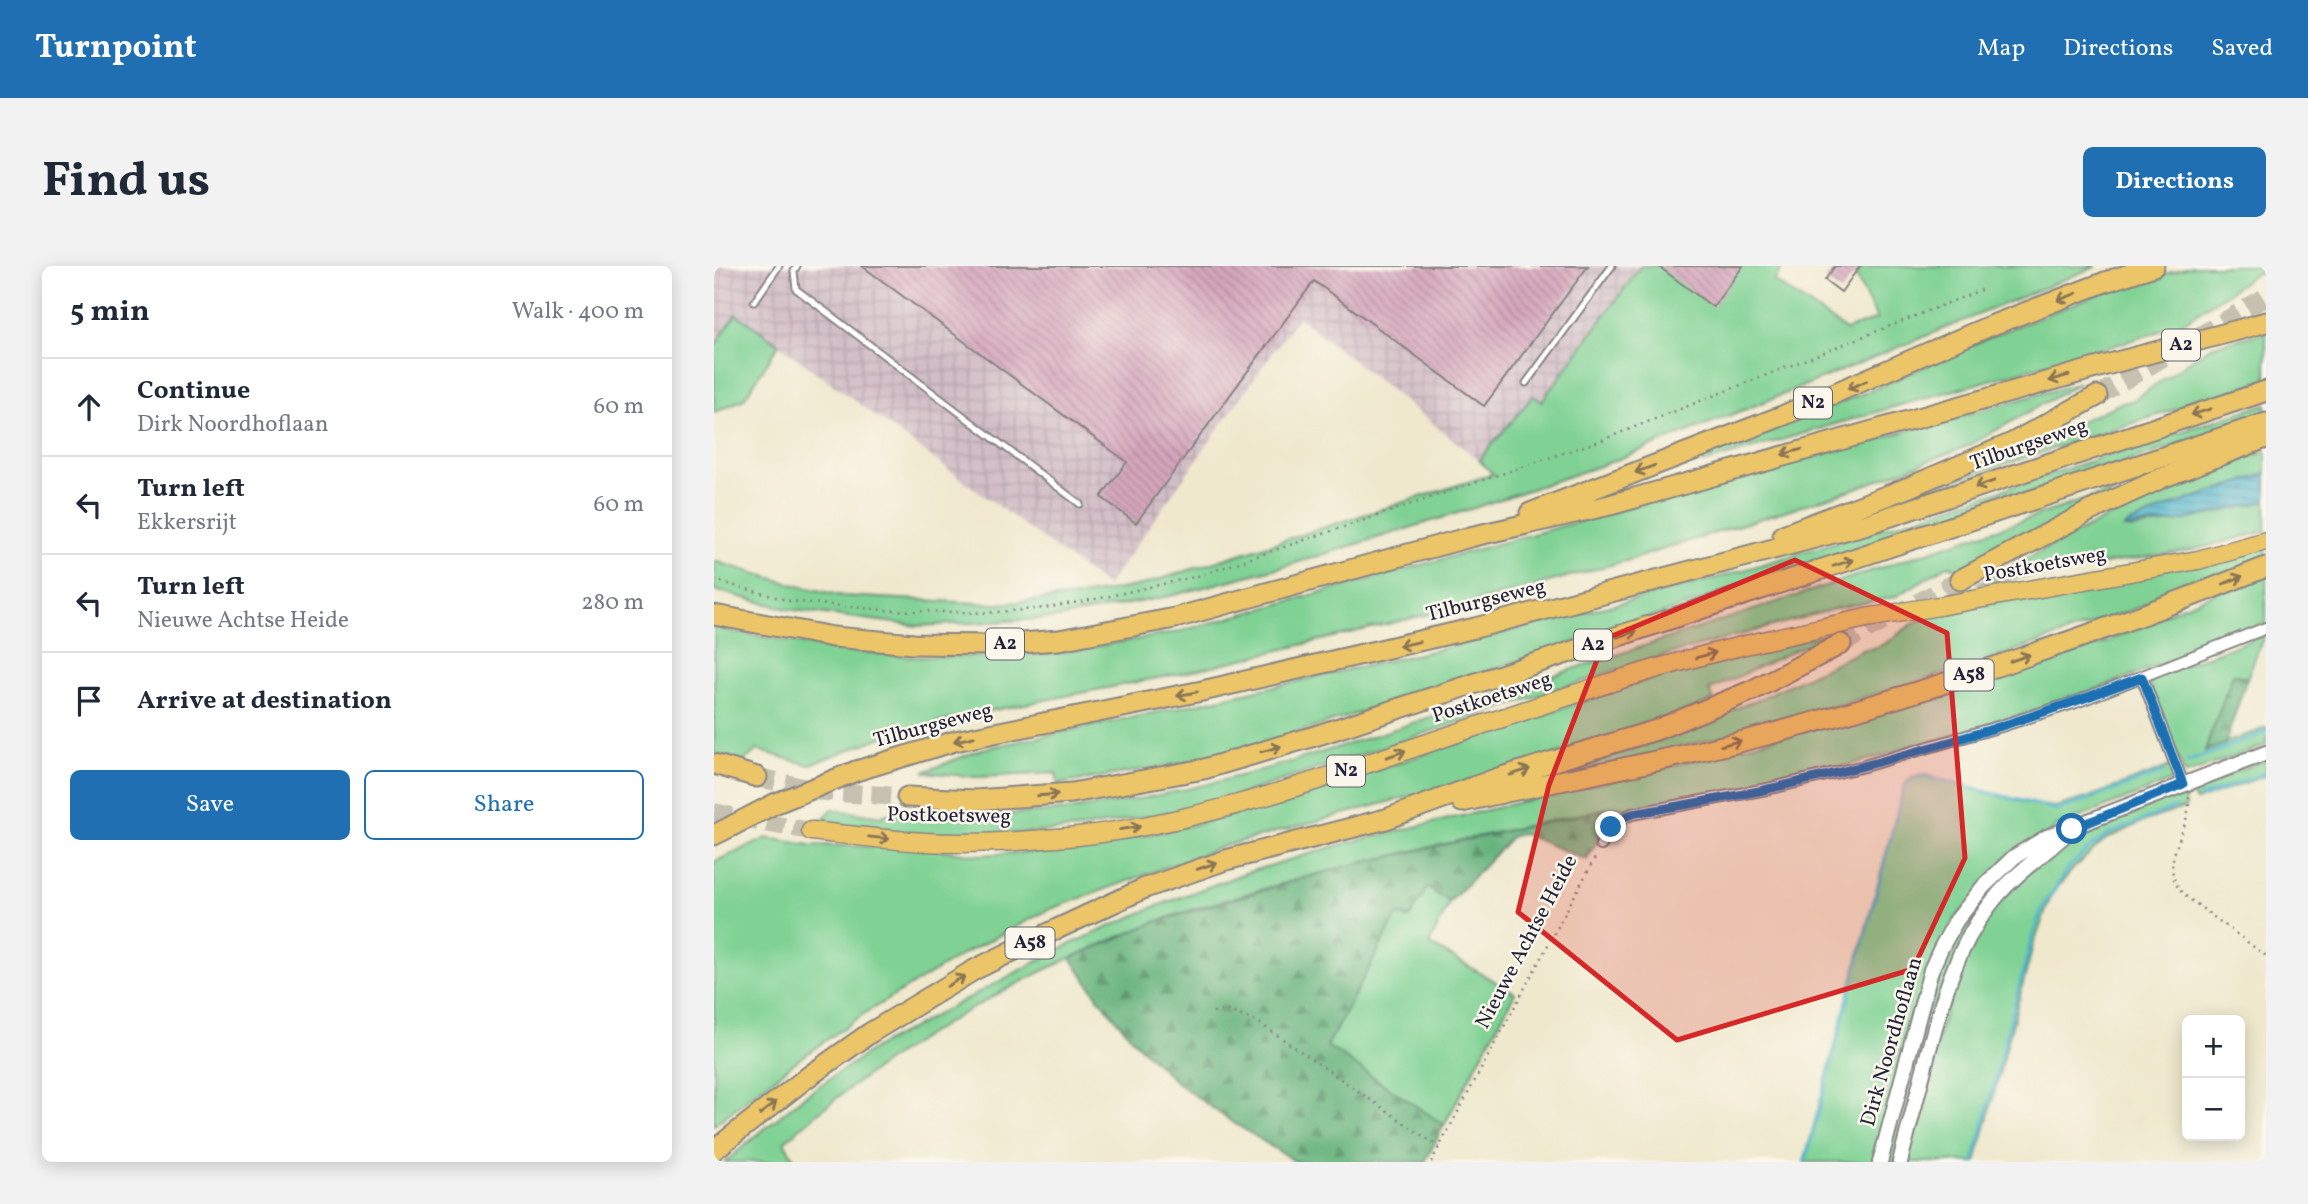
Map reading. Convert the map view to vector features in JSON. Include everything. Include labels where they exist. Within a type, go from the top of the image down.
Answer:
[{"type":"highway","name":"N2","points":[[1470,537],[1782,416],[1985,328],[2154,266]]},
{"type":"highway","name":"A2","points":[[714,615],[833,637],[914,644],[994,645],[1059,640],[1175,618],[1470,537],[1610,505],[2266,322]]},
{"type":"highway","name":"Tilburgseweg","points":[[722,831],[817,785],[956,741],[1202,691],[1475,628],[1864,524],[2266,390]]},
{"type":"highway","points":[[1684,572],[1907,488],[2012,443],[2097,396]]},
{"type":"highway","name":"Postkoetsweg","points":[[907,797],[975,800],[1072,793],[1204,769],[1328,732],[2266,424]]},
{"type":"highway","points":[[1959,580],[2090,511],[2162,478],[2266,438]]},
{"type":"highway","name":"Postkoetsweg","points":[[811,831],[925,842],[976,843],[1078,836],[1156,824],[1216,811],[1327,778],[1473,728],[1731,648],[1866,618],[2185,563],[2266,541]]},
{"type":"highway","name":"A58","points":[[714,1150],[804,1079],[870,1032],[974,971],[1145,888],[1226,860],[1386,819],[1764,735],[2006,663],[2266,567]]},
{"type":"highway","name":"A58","points":[[1386,819],[1498,778],[1656,730],[1753,690],[1841,644]]},
{"type":"highway","points":[[714,764],[757,777]]},
{"type":"street","name":"Nieuwe Achtse Heide","points":[[1601,845],[1611,827],[1632,814],[1767,789],[1864,766],[2014,722],[2076,702],[2266,628]]},
{"type":"street","points":[[2142,677],[2183,784]]},
{"type":"street","name":"Dirk Noordhoflaan","points":[[1880,1162],[1931,971],[1956,921],[1983,887],[2014,857],[2047,837],[2266,753]]},
{"type":"street","name":"Dirk Noordhoflaan","points":[[1900,1162],[1946,986],[1958,958],[1989,905],[2010,881],[2072,829]]},
{"type":"lane","points":[[754,302],[779,266]]},
{"type":"lane","points":[[797,266],[794,271],[796,289],[1080,503]]},
{"type":"lane","points":[[1526,383],[1612,266]]},
{"type":"path","points":[[714,580],[790,601],[883,610],[984,612],[1045,608],[1198,576],[1602,440],[1981,290]]},
{"type":"path","points":[[2183,784],[2189,797],[2190,811],[2173,859],[2171,873],[2175,884],[2183,894],[2266,956]]},
{"type":"path","name":"Nieuwe Achtse Heide","points":[[1431,1162],[1601,845]]},
{"type":"path","points":[[1213,1012],[1228,1011],[1258,1022],[1439,1147]]},
{"type":"highlighted area","points":[[1795,560],[1947,633],[1965,858],[1913,969],[1677,1040],[1518,912],[1549,785],[1605,639]]},
{"type":"shaded area","points":[[714,266],[1641,266],[1542,402],[1533,396],[1479,460],[1298,317],[1107,586],[737,314],[714,347]]},
{"type":"green space","points":[[1641,266],[1783,266],[1774,281],[1846,330],[1877,319],[1856,277],[1862,266],[2097,266],[1611,462],[1289,565],[1170,596],[1057,618],[918,626],[787,609],[714,590],[714,561],[843,596],[997,604],[1081,596],[1142,585],[1493,474],[1479,460],[1533,396],[1542,401]]},
{"type":"green space","points":[[2192,266],[2266,266],[2266,276],[2257,273],[2179,325],[1703,463],[1702,458],[1884,385],[1987,338],[2109,290]]},
{"type":"green space","points":[[736,314],[779,344],[744,399],[714,413],[714,347]]},
{"type":"green space","points":[[2266,332],[2266,380],[1928,489],[2121,403],[2132,401],[2212,346]]},
{"type":"green space","points":[[2080,383],[1968,446],[1851,490],[1629,560],[1442,611],[1188,672],[974,714],[890,734],[809,765],[757,750],[743,762],[714,753],[714,626],[832,649],[914,657],[1061,653],[1178,632]]},
{"type":"green space","points":[[2266,404],[2266,416],[1312,728],[1202,760],[1058,784],[1056,773],[977,777],[924,772],[982,749],[1449,647],[1710,580],[1919,517]]},
{"type":"green space","points":[[2266,451],[2266,474],[2173,505],[2128,524],[2125,528],[2181,521],[2266,501],[2266,531],[2192,550],[1976,584],[2166,488]]},
{"type":"green space","points":[[2135,483],[1960,570],[1948,565],[1895,597],[1838,608],[1644,661],[1214,803],[1079,829],[975,836],[924,835],[817,826],[832,809],[881,817],[885,814],[1051,812],[1137,799],[1259,771],[1380,734]]},
{"type":"green space","points":[[2266,547],[2266,558],[2093,624],[2005,654],[1828,708],[1649,755],[1559,775],[1658,740],[1759,699],[1865,649],[1882,645],[1926,618],[2053,589]]},
{"type":"green space","points":[[2266,573],[2266,623],[2075,698],[1864,761],[1767,785],[1630,808],[1615,807],[1442,844],[1313,875],[1168,918],[1055,965],[958,1016],[912,1044],[825,1107],[784,1142],[796,1162],[725,1162],[803,1097],[878,1046],[1064,947],[1152,908],[1245,873],[1343,844],[1664,768],[2014,673],[2107,642],[2147,621]]},
{"type":"green space","points":[[1832,633],[1709,690],[1714,700],[1653,725],[1486,776],[1224,846],[1048,910],[965,953],[862,1015],[791,1065],[714,1125],[714,862],[767,838],[810,845],[929,848],[977,855],[1077,850],[1219,819],[1329,786],[1647,680],[1748,651]]},
{"type":"green space","points":[[2264,635],[2247,678],[2233,675],[2205,750],[2266,728],[2266,745],[2184,773],[2150,685],[2152,677]]},
{"type":"green space","points":[[2233,674],[2247,678],[2225,744],[2205,751]]},
{"type":"green space","points":[[2266,760],[2266,775],[2196,801],[2191,792],[2192,788]]},
{"type":"green space","points":[[2173,765],[2176,776],[2174,780],[2057,826],[1954,919],[1876,1162],[1804,1162],[1904,785],[1911,777],[1923,774],[2023,802],[2055,807],[2087,798]]},
{"type":"green space","points":[[2179,793],[2184,795],[2186,807],[2142,822],[2103,841],[2073,869],[2052,894],[2033,946],[1976,1162],[1904,1162],[1961,957],[1997,902],[2052,851],[2073,837],[2108,820]]},
{"type":"green space","points":[[1615,807],[1587,860],[1523,834],[1512,836],[1450,902],[1427,888],[1410,917],[1398,915],[1395,919],[1327,1046],[1444,1125],[1425,1162],[1296,1162],[1226,1118],[1175,1081],[1135,1042],[1097,996],[1071,958],[1155,922],[1342,867]]},
{"type":"green space","points":[[2045,841],[1978,915],[1896,1162],[1884,1162],[1928,992],[1948,943],[1992,883]]},
{"type":"green space","points":[[1427,887],[1450,902],[1429,944],[1515,993],[1444,1125],[1327,1046],[1398,914],[1410,917]]},
{"type":"water","points":[[2266,474],[2266,501],[2181,521],[2124,528],[2173,505]]},
{"type":"building","points":[[862,266],[1588,266],[1484,406],[1314,281],[1136,523],[1101,497],[1127,462]]},
{"type":"building","points":[[1658,266],[1743,266],[1713,307]]},
{"type":"building","points":[[1835,266],[1860,266],[1841,292],[1825,280]]},
{"type":"waterway","points":[[2187,762],[2266,732]]},
{"type":"waterway","points":[[1805,1162],[1906,785],[1916,778],[1927,777],[2058,810],[2163,772]]},
{"type":"waterway","points":[[2200,798],[2266,773]]},
{"type":"waterway","points":[[1974,1162],[2032,937],[2043,907],[2068,868],[2088,849],[2111,833],[2176,807]]},
{"type":"tunnel","points":[[2097,396],[2266,297]]},
{"type":"tunnel","points":[[1841,644],[1960,580]]},
{"type":"tunnel","points":[[757,777],[817,791],[907,797]]},
{"type":"tunnel","points":[[714,812],[811,831]]},
{"type":"route","points":[[1611,827],[1632,814],[1767,789],[1864,766],[2076,702],[2142,677],[2183,784],[2072,829]]}]
